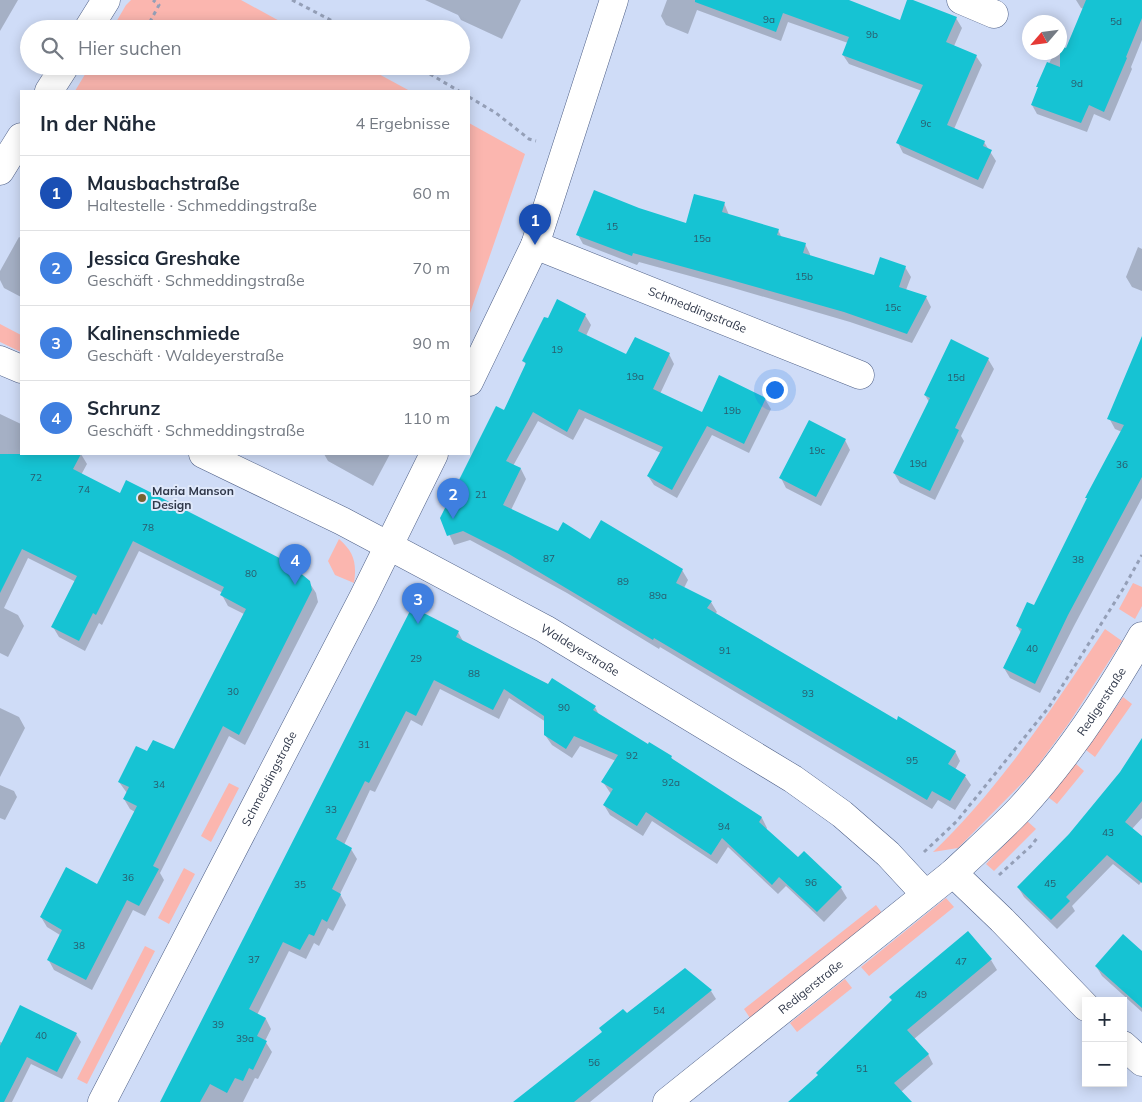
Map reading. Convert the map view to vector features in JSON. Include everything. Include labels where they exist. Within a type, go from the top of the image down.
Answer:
[{"type":"street","points":[[94,20],[106,0]]},
{"type":"street","points":[[470,380],[535,245],[614,0]]},
{"type":"street","points":[[960,0],[994,14]]},
{"type":"street","points":[[50,90],[59,75]]},
{"type":"street","points":[[0,171],[20,138]]},
{"type":"street","name":"Schmeddingstraße","points":[[535,245],[860,375]]},
{"type":"street","points":[[0,360],[20,370]]},
{"type":"street","name":"Waldeyerstraße","points":[[205,455],[390,545],[545,629],[793,779],[842,814],[888,854],[925,894]]},
{"type":"street","name":"Schmeddingstraße","points":[[102,1102],[390,545],[434,455]]},
{"type":"street","name":"Redigerstraße","points":[[668,1102],[953,873],[990,840],[1020,808],[1088,724],[1119,677],[1142,636]]},
{"type":"street","points":[[953,873],[1002,920],[1082,1003]]},
{"type":"street","points":[[1127,1049],[1142,1062]]},
{"type":"path","points":[[151,20],[159,5],[153,0]]},
{"type":"path","points":[[292,0],[331,20]]},
{"type":"path","points":[[431,75],[457,90]]},
{"type":"path","points":[[470,98],[496,112],[529,139],[566,149]]},
{"type":"path","points":[[904,870],[957,822],[1049,707],[1123,590],[1142,555]]},
{"type":"shaded area","points":[[131,0],[241,0],[278,20],[117,20]]},
{"type":"shaded area","points":[[85,75],[381,75],[408,90],[76,90]]},
{"type":"shaded area","points":[[470,124],[525,154],[470,313]]},
{"type":"shaded area","points":[[0,324],[20,334],[20,352],[0,342]]},
{"type":"shaded area","points":[[339,539],[353,558],[355,564],[354,583],[335,575],[328,561]]},
{"type":"shaded area","points":[[1133,583],[1142,587],[1142,606],[1135,619],[1119,609]]},
{"type":"shaded area","points":[[1105,629],[1122,641],[1069,723],[1033,772],[958,848],[933,852],[958,827],[1004,773],[1046,717]]},
{"type":"shaded area","points":[[1123,697],[1132,704],[1095,757],[1086,750]]},
{"type":"shaded area","points":[[1075,763],[1084,771],[1057,804],[1048,797]]},
{"type":"shaded area","points":[[229,783],[239,788],[211,842],[201,836]]},
{"type":"shaded area","points":[[1027,821],[1036,829],[994,871],[986,864]]},
{"type":"shaded area","points":[[184,868],[195,874],[169,924],[158,918]]},
{"type":"shaded area","points":[[946,898],[954,907],[869,976],[861,967]]},
{"type":"shaded area","points":[[876,905],[882,913],[750,1018],[744,1009]]},
{"type":"shaded area","points":[[145,946],[155,951],[87,1084],[77,1079]]},
{"type":"shaded area","points":[[845,979],[852,988],[797,1032],[790,1023]]},
{"type":"building","points":[[695,0],[849,0],[900,20],[907,0],[913,0],[957,17],[946,42],[977,55],[947,125],[985,141],[983,146],[992,150],[978,180],[896,143],[923,85],[842,55],[849,37],[783,13],[776,32],[695,2]]},
{"type":"building","points":[[1086,0],[1142,0],[1142,18],[1104,112],[1089,105],[1081,123],[1031,105],[1038,87],[1036,87],[1047,62],[1060,67],[1060,60],[1067,60],[1067,46]]},
{"type":"building","points":[[594,190],[639,208],[686,223],[694,194],[725,202],[722,212],[779,229],[777,235],[806,243],[803,253],[874,275],[880,257],[906,266],[899,287],[927,296],[907,334],[844,312],[633,253],[632,256],[576,235]]},
{"type":"building","points":[[557,299],[586,314],[578,331],[626,354],[635,337],[670,353],[653,389],[702,412],[719,375],[766,398],[744,444],[707,426],[672,490],[647,476],[663,447],[579,409],[567,432],[533,412],[506,461],[521,468],[503,505],[558,531],[563,522],[590,539],[601,520],[683,569],[676,583],[712,601],[707,608],[897,720],[898,716],[956,751],[948,764],[966,775],[950,801],[932,791],[927,800],[507,553],[463,531],[447,536],[440,518],[496,406],[504,410],[526,363],[522,361],[544,317],[548,318]]},
{"type":"building","points":[[1142,336],[1142,477],[1068,615],[1035,684],[1003,668],[1022,629],[1016,626],[1027,602],[1034,605],[1087,498],[1085,498],[1124,425],[1107,419]]},
{"type":"building","points":[[951,339],[989,358],[955,428],[959,430],[930,491],[893,473],[930,398],[924,395]]},
{"type":"building","points":[[809,420],[846,439],[816,497],[779,478]]},
{"type":"building","points":[[0,454],[80,455],[73,469],[120,493],[126,480],[144,489],[299,568],[298,571],[310,581],[312,590],[239,735],[223,726],[153,866],[159,869],[139,906],[127,900],[86,980],[47,960],[62,930],[40,917],[66,867],[97,884],[137,806],[123,799],[129,787],[118,782],[136,746],[147,751],[153,740],[174,749],[246,609],[220,595],[224,587],[133,541],[96,615],[93,613],[79,641],[51,627],[77,576],[22,549],[0,593]]},
{"type":"building","points":[[412,607],[459,631],[456,637],[548,684],[552,678],[596,706],[593,710],[648,744],[649,742],[672,756],[671,758],[762,817],[759,822],[798,857],[804,851],[842,887],[817,912],[779,877],[772,885],[722,838],[711,855],[646,812],[637,826],[603,805],[613,789],[601,782],[618,755],[574,736],[566,749],[544,735],[544,716],[504,689],[493,710],[434,680],[416,716],[406,711],[369,783],[365,781],[336,839],[352,848],[332,889],[341,894],[327,922],[322,919],[314,936],[309,934],[300,950],[283,942],[249,1009],[266,1018],[257,1036],[267,1041],[253,1070],[249,1068],[243,1081],[235,1078],[227,1093],[210,1084],[200,1102],[160,1102]]},
{"type":"building","points":[[1142,738],[1142,801],[1125,822],[1142,836],[1142,883],[1107,855],[1066,897],[1070,901],[1051,920],[1017,887],[1069,834],[1120,772]]},
{"type":"building","points":[[968,931],[992,959],[907,1030],[929,1054],[894,1083],[912,1102],[788,1102],[818,1075],[816,1073],[892,1000],[889,997]]},
{"type":"building","points":[[1123,934],[1142,951],[1142,1008],[1095,966]]},
{"type":"building","points":[[685,968],[712,990],[574,1102],[513,1102],[602,1032],[599,1028],[623,1009],[627,1013]]},
{"type":"building","points":[[20,1005],[77,1033],[57,1072],[27,1057],[4,1102],[0,1102],[0,1046]]},
{"type":"place","name":"Mausbachstraße","points":[[535,245]]},
{"type":"place","name":"Maria Manson Design","points":[[142,498]]},
{"type":"place","name":"Jessica Greshake","points":[[453,519]]},
{"type":"place","name":"Schrunz","points":[[295,585]]},
{"type":"place","name":"Kalinenschmiede","points":[[418,624]]}]
